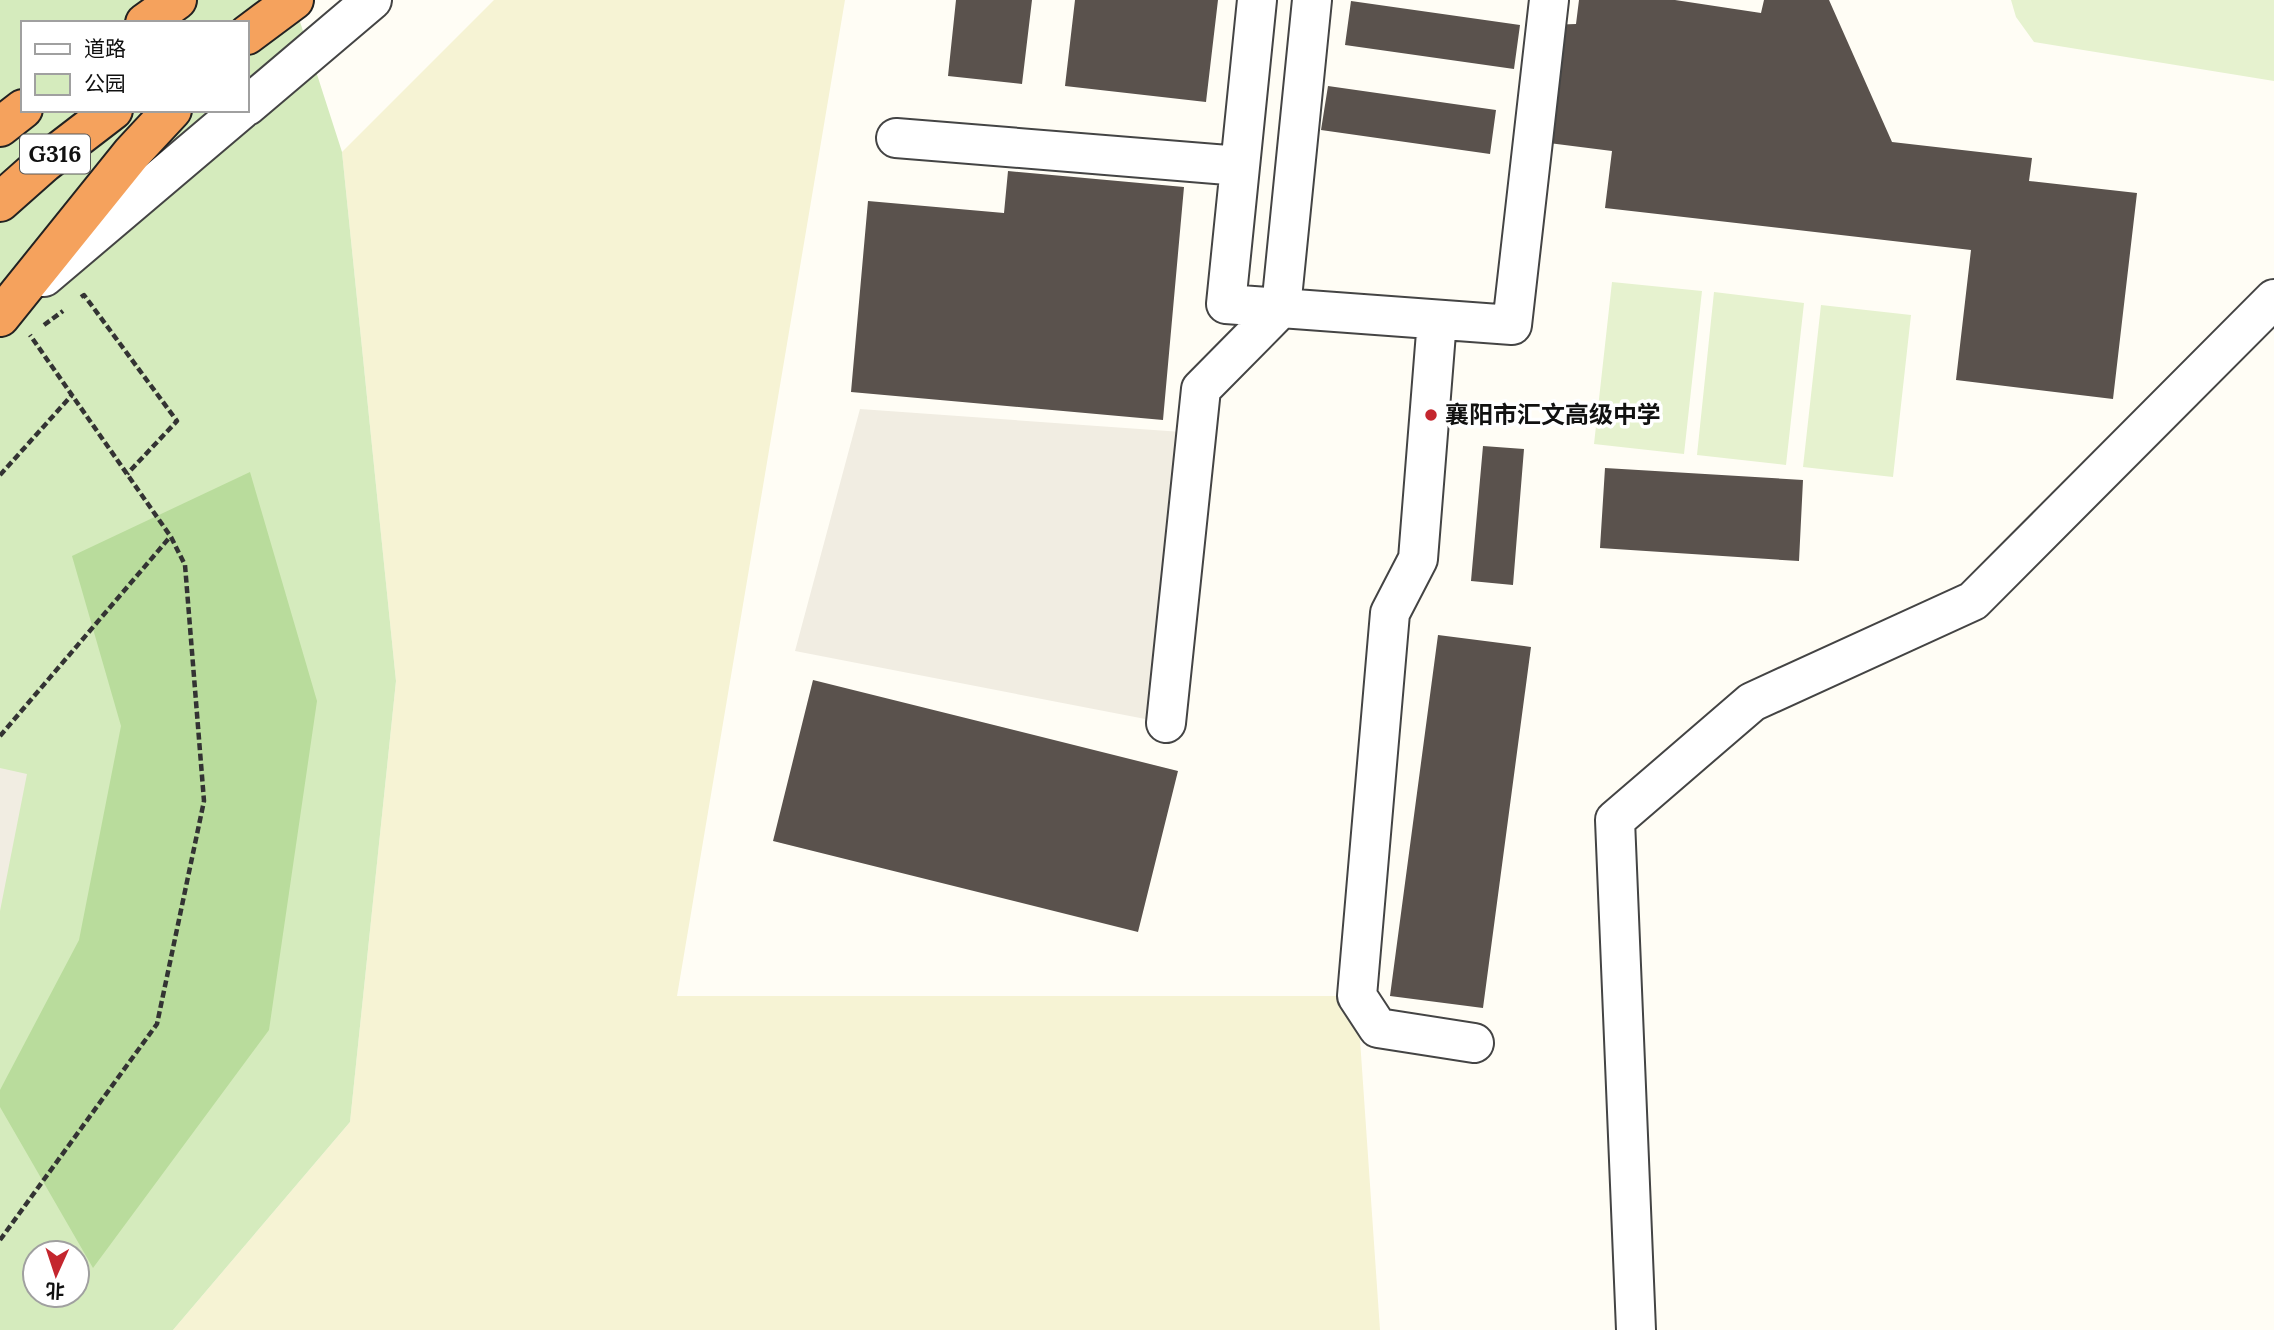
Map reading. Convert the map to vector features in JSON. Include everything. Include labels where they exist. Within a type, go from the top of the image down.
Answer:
[{"type":"highway","points":[[148,21],[177,0]]},
{"type":"highway","points":[[234,21],[271,0]]},
{"type":"highway","points":[[248,34],[294,0]]},
{"type":"highway","name":"G316","points":[[0,127],[21,111]]},
{"type":"highway","name":"G316","points":[[0,202],[44,163],[110,112]]},
{"type":"highway","points":[[13,319],[132,153],[170,112]]},
{"type":"street","points":[[248,105],[372,0]]},
{"type":"street","points":[[1257,0],[1226,304],[1512,326],[1549,0]]},
{"type":"street","points":[[1166,723],[1201,388],[1281,308],[1312,0]]},
{"type":"street","points":[[13,319],[239,112]]},
{"type":"street","points":[[896,138],[1240,166]]},
{"type":"street","points":[[1636,1330],[1615,820],[1752,702],[1973,601],[2274,299]]},
{"type":"street","points":[[1437,320],[1418,559],[1390,613],[1357,996],[1378,1028],[1474,1043]]},
{"type":"path","points":[[0,1240],[157,1024],[204,801],[185,565],[170,537],[72,395],[13,319],[84,295],[177,421],[127,474]]},
{"type":"path","points":[[0,475],[72,395]]},
{"type":"path","points":[[0,736],[170,537]]},
{"type":"shaded area","points":[[494,0],[845,0],[677,996],[1357,996],[1380,1330],[173,1330],[350,1122],[396,681],[342,152]]},
{"type":"shaded area","points":[[860,409],[1196,433],[1166,723],[795,651]]},
{"type":"shaded area","points":[[0,768],[27,774],[0,911]]},
{"type":"green space","points":[[0,0],[293,0],[342,152],[396,681],[350,1122],[173,1330],[0,1330]]},
{"type":"green space","points":[[2011,0],[2274,0],[2274,81],[2034,42],[2016,17]]},
{"type":"green space","points":[[1612,282],[1702,291],[1684,454],[1594,444]]},
{"type":"green space","points":[[1714,292],[1804,303],[1786,465],[1697,455]]},
{"type":"green space","points":[[1821,305],[1911,315],[1893,477],[1803,467]]},
{"type":"green space","points":[[250,472],[317,701],[269,1030],[93,1268],[91,1239],[76,1239],[0,1107],[0,1090],[79,940],[121,726],[72,556]]},
{"type":"building","points":[[956,0],[1032,0],[1022,84],[948,76]]},
{"type":"building","points":[[1075,0],[1218,0],[1206,102],[1065,86]]},
{"type":"building","points":[[1579,0],[1675,0],[1761,13],[1764,0],[1829,0],[1892,142],[2032,158],[2029,181],[2137,193],[2113,399],[1956,380],[1971,250],[1605,208],[1612,151],[1533,141],[1546,25],[1576,24]]},
{"type":"building","points":[[1351,1],[1520,25],[1514,69],[1345,45]]},
{"type":"building","points":[[1328,86],[1496,110],[1490,154],[1321,130]]},
{"type":"building","points":[[1008,171],[1184,187],[1163,420],[851,392],[868,201],[1004,213]]},
{"type":"building","points":[[1483,446],[1524,449],[1513,585],[1471,581]]},
{"type":"building","points":[[1605,468],[1803,480],[1799,561],[1600,548]]},
{"type":"building","points":[[1438,635],[1531,647],[1483,1008],[1390,996]]},
{"type":"building","points":[[813,680],[1178,771],[1138,932],[773,841]]},
{"type":"place","name":"襄阳市汇文高级中学","points":[[1431,415]]}]
